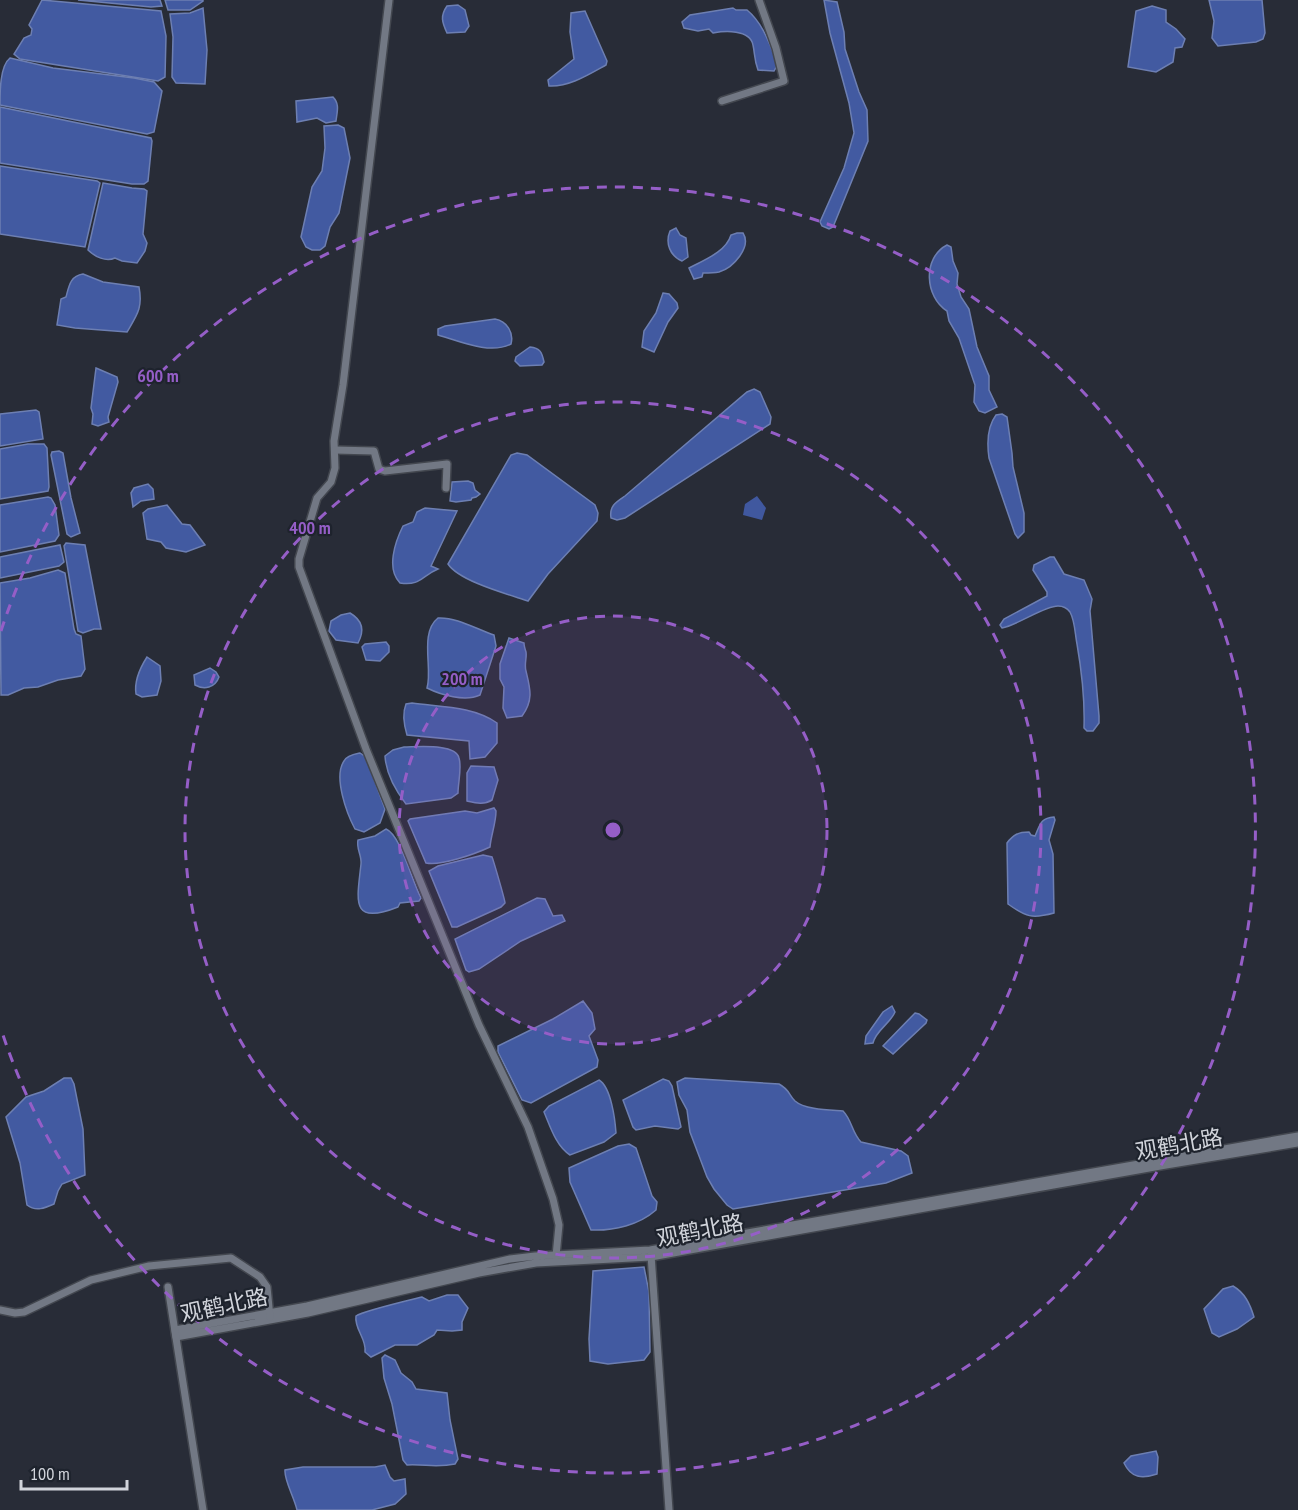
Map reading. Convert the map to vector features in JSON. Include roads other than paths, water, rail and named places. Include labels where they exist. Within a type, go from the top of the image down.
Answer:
[{"type":"street","points":[[389,0],[343,385],[334,441],[335,468],[331,482],[317,498],[298,567],[366,749],[480,1025],[528,1127],[560,1225],[555,1258]]},
{"type":"street","points":[[722,101],[784,81],[776,48],[759,0]]},
{"type":"street","points":[[335,450],[374,452],[379,469],[385,471],[447,465],[446,488]]},
{"type":"street","name":"观鹤北路","points":[[650,1254],[1298,1136]]},
{"type":"street","name":"观鹤北路","points":[[270,1316],[175,1330],[176,1337],[270,1316],[477,1265],[535,1256],[555,1258],[650,1254],[1298,1143]]},
{"type":"street","points":[[650,1254],[669,1510]]},
{"type":"street","points":[[0,1310],[24,1312],[91,1280],[149,1266],[231,1258],[264,1282],[267,1287],[270,1316]]},
{"type":"street","points":[[168,1287],[203,1510]]}]
